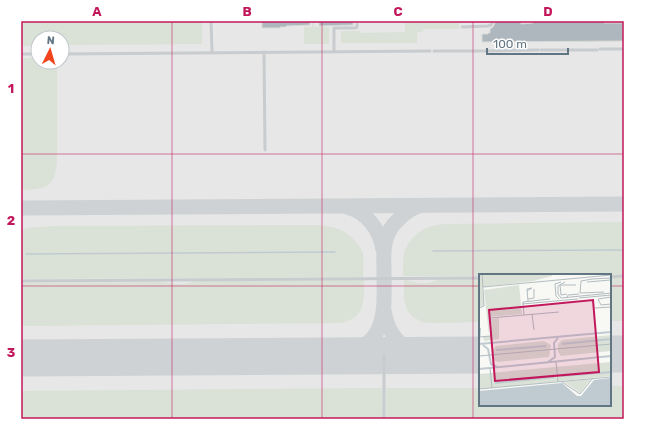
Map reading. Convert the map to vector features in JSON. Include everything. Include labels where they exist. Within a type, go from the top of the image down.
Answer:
[{"type":"lane","points":[[212,21],[212,52]]},
{"type":"lane","points":[[462,27],[488,26],[493,21]]},
{"type":"lane","points":[[334,52],[334,28],[356,28],[357,24]]},
{"type":"lane","points":[[70,54],[624,49]]},
{"type":"lane","points":[[264,52],[265,150]]},
{"type":"lane","points":[[611,277],[624,276]]},
{"type":"lane","points":[[21,281],[479,278]]},
{"type":"lane","points":[[384,356],[384,419]]},
{"type":"shaded area","points":[[21,21],[202,21],[202,44],[70,45],[70,30],[30,30],[30,46],[21,46]]},
{"type":"shaded area","points":[[202,21],[624,21],[624,419],[21,419],[21,38],[30,38],[30,70],[70,70],[70,38],[202,37]]},
{"type":"shaded area","points":[[312,21],[314,21],[314,27],[329,27],[329,44],[304,44],[304,27],[312,27]]},
{"type":"shaded area","points":[[405,21],[459,21],[459,29],[425,29],[422,32],[417,32],[417,43],[341,43],[341,31],[361,31],[361,33],[405,32]]},
{"type":"shaded area","points":[[21,58],[30,58],[30,70],[57,70],[57,160],[54,176],[48,185],[37,189],[21,190]]},
{"type":"shaded area","points":[[624,222],[624,275],[479,274],[479,276],[403,276],[404,254],[412,239],[430,226],[448,224]]},
{"type":"shaded area","points":[[313,225],[336,228],[349,235],[362,252],[363,277],[21,279],[21,231],[27,228],[50,226]]},
{"type":"shaded area","points":[[611,278],[624,278],[624,321],[611,321]]},
{"type":"shaded area","points":[[440,279],[479,279],[479,322],[433,323],[422,322],[413,317],[407,310],[404,298],[404,280],[417,283],[431,282]]},
{"type":"shaded area","points":[[364,280],[364,295],[361,308],[354,318],[339,323],[21,325],[21,283],[164,282],[180,284],[196,281]]},
{"type":"shaded area","points":[[611,386],[624,386],[624,419],[386,419],[386,388],[479,388],[479,406],[611,406]]},
{"type":"shaded area","points":[[382,388],[383,419],[21,419],[21,391]]},
{"type":"building","points":[[262,21],[310,21],[310,25],[262,28]]},
{"type":"building","points":[[319,21],[353,21],[353,25],[319,26]]},
{"type":"building","points":[[496,21],[521,21],[521,24],[533,23],[533,21],[604,21],[604,23],[623,23],[624,41],[482,42],[482,34],[490,33],[490,29]]},
{"type":"waterway","points":[[433,251],[624,250]]},
{"type":"waterway","points":[[26,254],[335,252]]},
{"type":"taxiway","points":[[21,208],[624,204]]},
{"type":"taxiway","points":[[338,356],[355,351],[367,344],[375,334],[380,324],[383,311],[384,247],[387,235],[394,224],[404,215],[411,209],[420,206]]},
{"type":"taxiway","points":[[347,207],[361,213],[371,223],[376,229],[383,250]]},
{"type":"taxiway","points":[[384,310],[389,328],[398,341],[404,346],[420,354],[429,356]]},
{"type":"runway","points":[[611,354],[624,354]]},
{"type":"runway","points":[[21,358],[479,355]]}]
